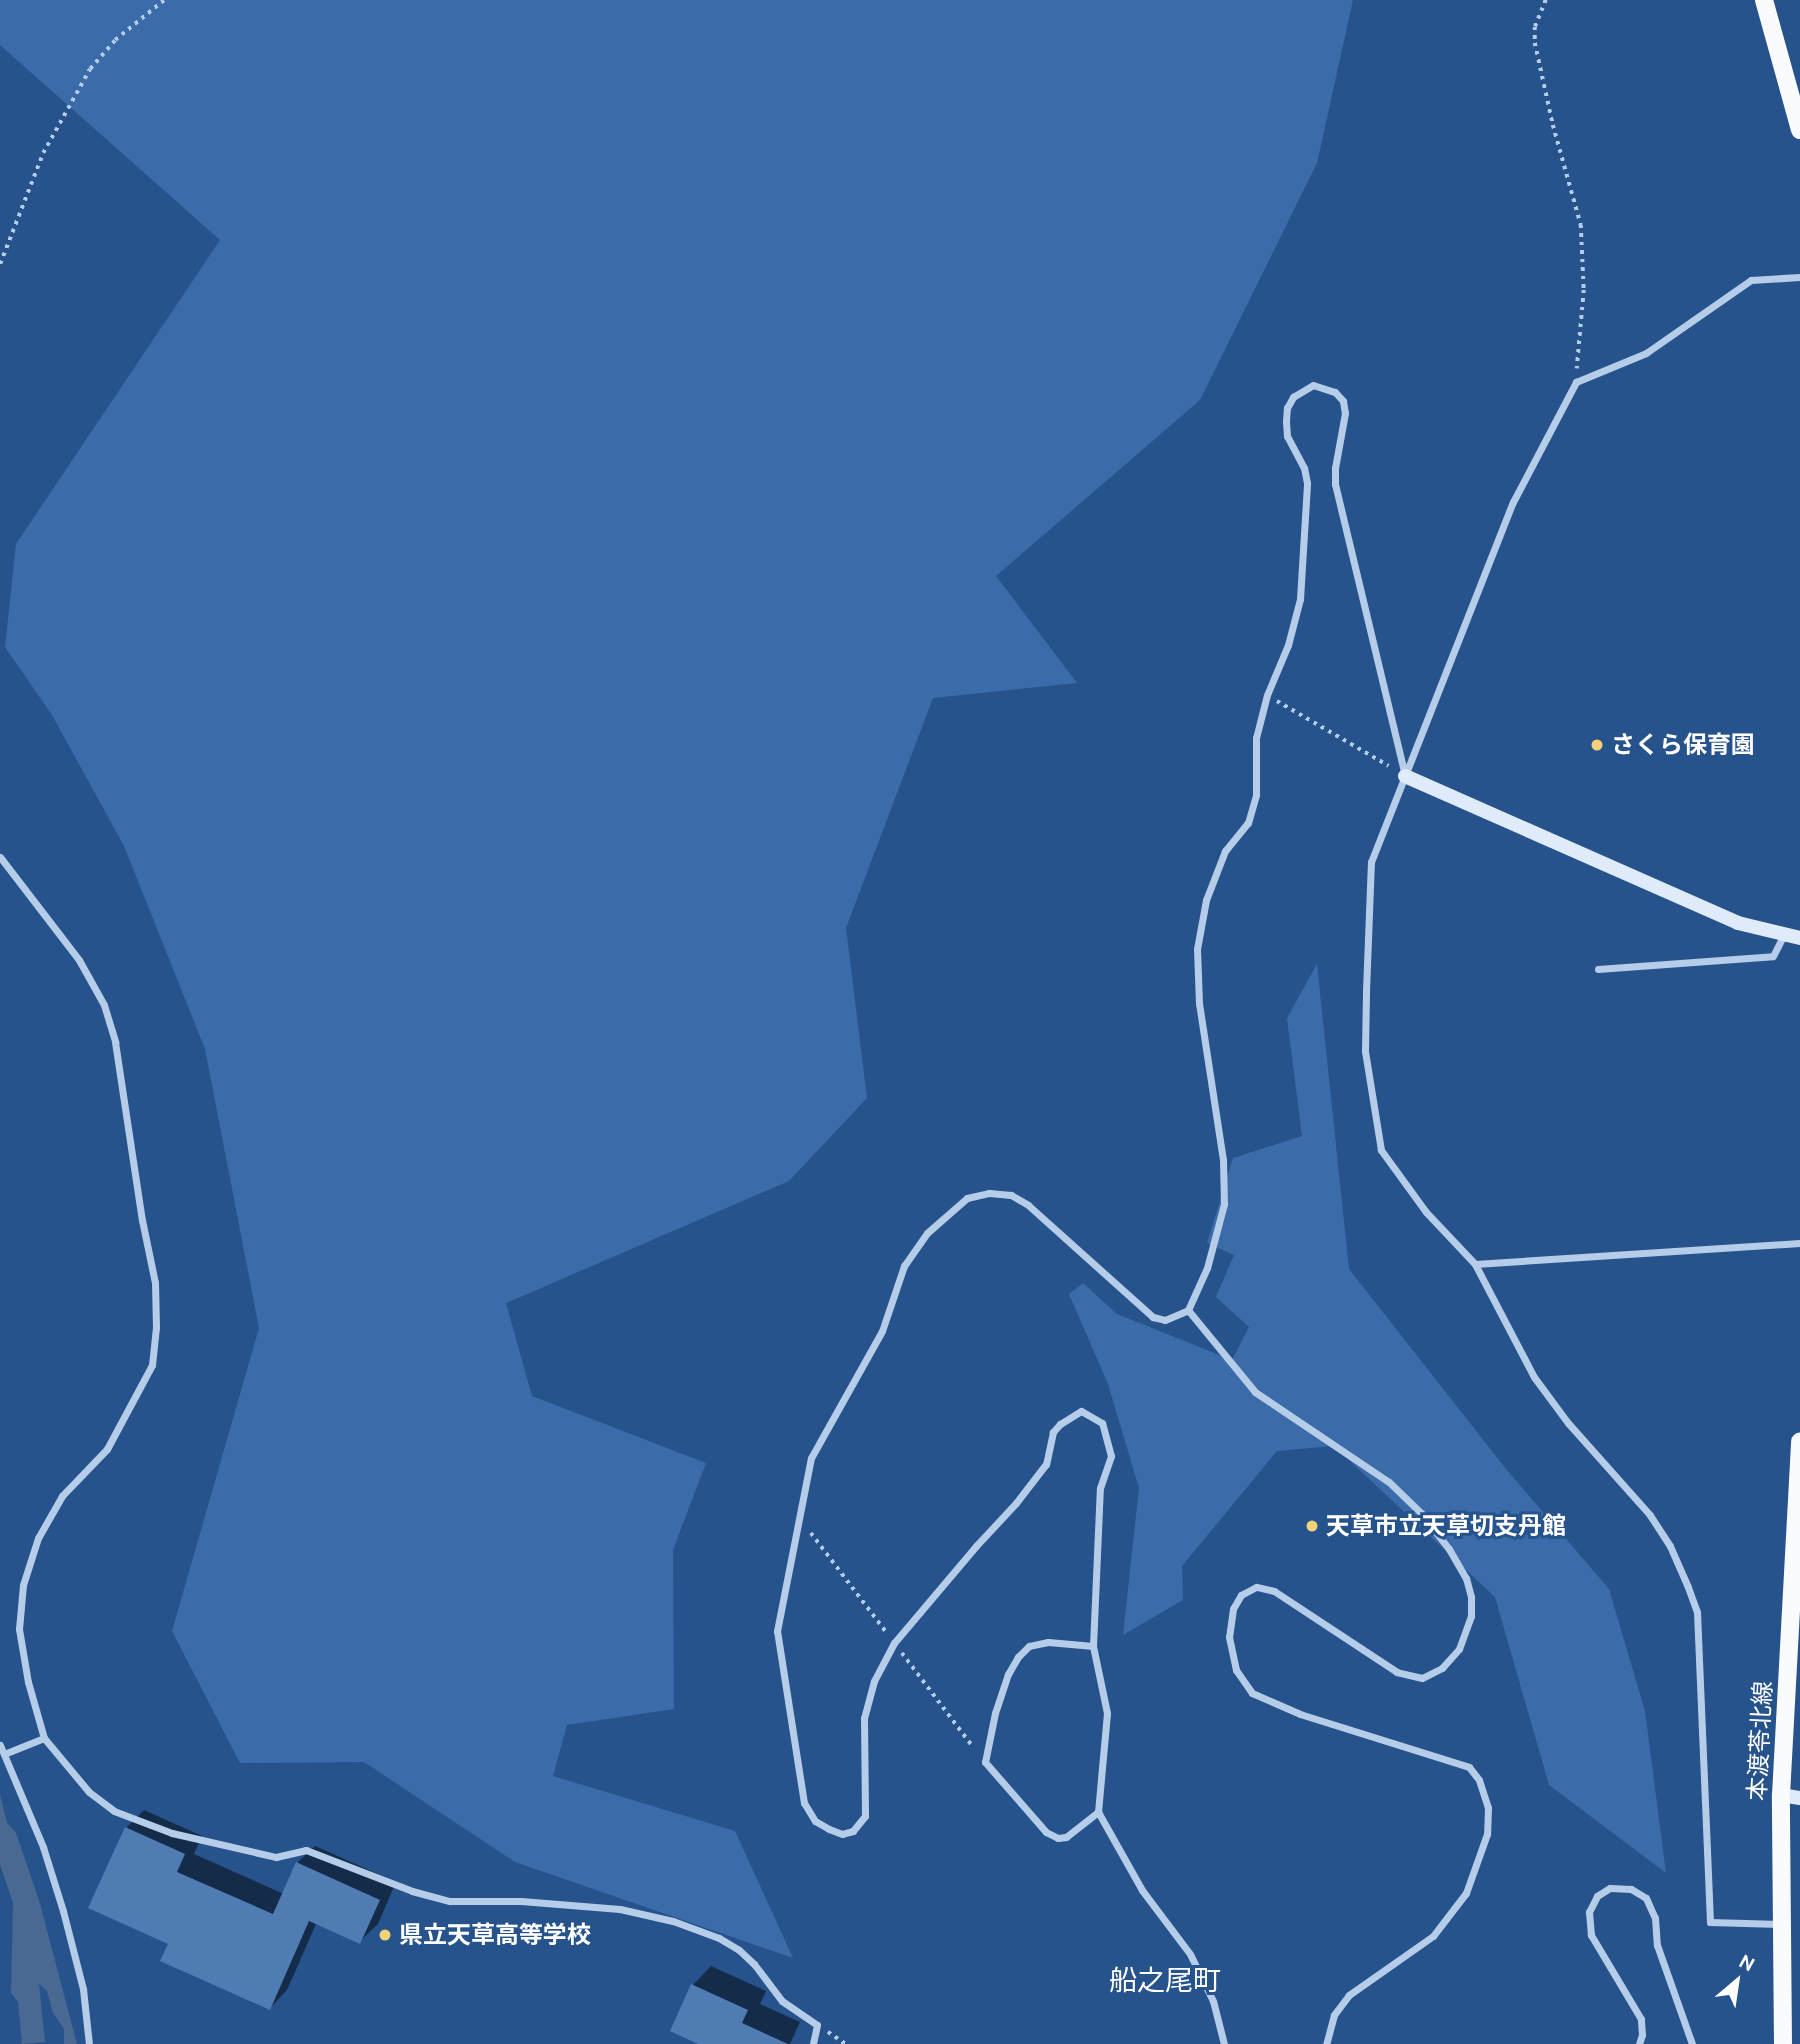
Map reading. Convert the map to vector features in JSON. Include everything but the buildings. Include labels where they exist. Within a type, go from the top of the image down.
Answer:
[{"type":"main road","points":[[1764,0],[1800,130]]},
{"type":"main road","name":"本渡苓北線","points":[[1783,2044],[1781,1795],[1796,1614],[1800,1442]]},
{"type":"street","points":[[1782,1924],[1710,1922],[1697,1612],[1688,1587],[1670,1546],[1650,1515],[1568,1423],[1534,1377],[1475,1264],[1426,1212],[1381,1150],[1365,1051],[1371,862],[1513,502],[1576,382],[1646,353],[1751,279],[1800,277]]},
{"type":"street","points":[[1224,2044],[1213,2001],[1190,1954],[1142,1890],[1098,1812],[1107,1713],[1093,1646],[1100,1488],[1109,1466],[1111,1447],[1102,1423],[1081,1411],[1065,1419],[1053,1432],[1046,1464],[1016,1503],[976,1545],[894,1643],[874,1681],[864,1718],[865,1816],[853,1831],[842,1834],[815,1821],[804,1803],[777,1632],[811,1458],[882,1331],[904,1266],[926,1233],[967,1199],[989,1193],[1011,1195],[1028,1205],[1153,1317],[1165,1320],[1188,1310],[1207,1268],[1224,1204],[1223,1160],[1199,1003],[1197,949],[1206,900],[1224,851],[1248,823],[1256,795],[1256,738],[1267,695],[1288,645],[1300,599],[1307,483],[1304,468],[1287,436],[1287,408],[1303,388],[1313,385],[1335,392],[1343,401],[1345,413],[1335,468],[1335,484],[1405,776]]},
{"type":"street","points":[[1405,776],[1738,923],[1800,938]]},
{"type":"street","points":[[0,857],[79,960],[104,1005],[119,1066],[142,1220],[155,1283],[156,1327],[152,1365],[107,1449],[62,1496],[44,1528],[23,1585],[19,1629],[28,1682],[44,1738],[89,1792],[114,1811],[172,1833],[276,1857],[306,1850],[412,1891],[450,1901],[521,1900],[620,1909],[673,1921],[739,1950],[782,2001],[817,2025],[813,2044]]},
{"type":"street","points":[[1598,969],[1773,956],[1783,936]]},
{"type":"street","points":[[1475,1264],[1800,1243]]},
{"type":"street","points":[[1188,1310],[1255,1392],[1389,1482],[1421,1513],[1449,1549],[1466,1578],[1471,1597],[1471,1616],[1459,1649],[1441,1668],[1422,1678],[1397,1672],[1274,1591],[1256,1587],[1241,1595],[1233,1609],[1229,1637],[1236,1670],[1252,1693],[1300,1714],[1469,1767],[1479,1780],[1488,1808],[1487,1833],[1466,1893],[1433,1936],[1349,1995],[1334,2015],[1326,2044]]},
{"type":"street","points":[[1093,1646],[1048,1643],[1029,1646],[1018,1657],[1008,1674],[995,1713],[985,1762],[1046,1832],[1058,1838],[1066,1837],[1098,1812]]},
{"type":"street","points":[[4,1754],[44,1738]]},
{"type":"street","points":[[0,1745],[43,1847],[83,1989],[89,2044]]},
{"type":"street","points":[[1781,1795],[1800,1798]]},
{"type":"street","points":[[1639,2044],[1642,2035],[1641,2020],[1591,1935],[1589,1912],[1597,1896],[1610,1888],[1631,1889],[1646,1898],[1655,1918],[1657,1945],[1692,2044]]},
{"type":"path","points":[[0,264],[43,153],[90,69],[115,40],[163,0]]},
{"type":"path","points":[[1546,0],[1535,27],[1535,43],[1553,125],[1581,225],[1584,290],[1576,382]]},
{"type":"path","points":[[1267,695],[1405,776]]},
{"type":"path","points":[[818,1543],[894,1643]]},
{"type":"path","points":[[905,1657],[985,1762]]},
{"type":"path","points":[[817,2025],[846,2044]]},
{"type":"shaded area","points":[[0,0],[1353,0],[1317,163],[1200,400],[996,576],[1077,683],[933,698],[846,928],[867,1098],[789,1181],[506,1303],[532,1396],[706,1463],[673,1550],[674,1709],[567,1725],[553,1776],[735,1831],[793,1958],[515,1862],[364,1762],[240,1763],[172,1631],[259,1328],[205,1049],[124,846],[52,715],[5,647],[16,544],[220,240],[0,45]]},
{"type":"shaded area","points":[[1317,964],[1349,1269],[1506,1469],[1609,1589],[1645,1711],[1666,1873],[1549,1785],[1495,1597],[1334,1446],[1277,1451],[1182,1566],[1183,1600],[1123,1635],[1139,1488],[1108,1384],[1069,1294],[1083,1283],[1117,1314],[1232,1360],[1249,1327],[1216,1297],[1234,1255],[1207,1243],[1233,1158],[1302,1136],[1287,1018]]},
{"type":"shaded area","points":[[0,1794],[7,1823],[16,1833],[39,1900],[77,2044],[64,2044],[64,2029],[53,2013],[47,1991],[39,1984],[45,2042],[22,2044],[18,2002],[11,1993],[13,1903],[0,1865]]},
{"type":"place","name":"さくら保育園","points":[[1597,745]]},
{"type":"place","name":"天草市立天草切支丹館","points":[[1312,1526]]},
{"type":"place","name":"県立天草高等学校","points":[[385,1935]]},
{"type":"district","name":"船之尾町","points":[[1165,1980]]}]
